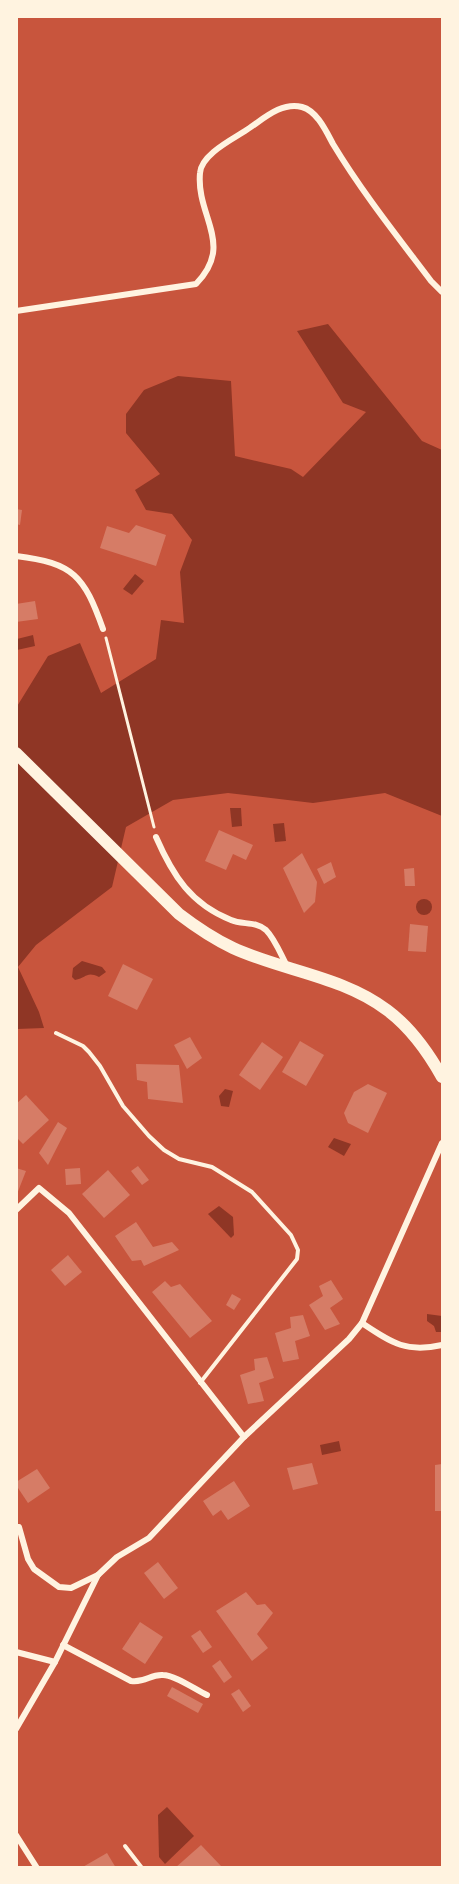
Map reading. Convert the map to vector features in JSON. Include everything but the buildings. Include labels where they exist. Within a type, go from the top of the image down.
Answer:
[{"type":"main road","points":[[16,753],[166,903],[190,923],[234,948],[357,992],[380,1005],[402,1022],[437,1057],[442,1077]]},
{"type":"street","points":[[16,311],[196,284],[206,274],[213,260],[214,245],[201,192],[200,171],[212,152],[280,108],[293,106],[304,107],[318,118],[355,180],[431,281],[442,292]]},
{"type":"street","points":[[16,556],[56,563],[70,571],[83,585],[94,604],[103,629]]},
{"type":"street","points":[[156,837],[170,866],[199,903],[234,922],[256,924],[266,930],[287,966]]},
{"type":"street","points":[[19,1527],[28,1559],[34,1569],[59,1587],[71,1588],[98,1575],[117,1557],[149,1538],[244,1437],[349,1339],[363,1323],[442,1143]]},
{"type":"street","points":[[16,1210],[39,1188],[69,1213],[244,1437]]},
{"type":"street","points":[[363,1323],[398,1345],[425,1349],[442,1345]]},
{"type":"street","points":[[16,1729],[55,1662],[98,1575]]},
{"type":"street","points":[[63,1645],[131,1681],[140,1682],[152,1676],[170,1676],[207,1695]]},
{"type":"street","points":[[16,1652],[55,1662]]},
{"type":"street","points":[[16,1835],[37,1868]]},
{"type":"lane","points":[[56,1033],[83,1046],[89,1052],[100,1066],[123,1106],[148,1136],[179,1159],[212,1167],[252,1192],[291,1235],[298,1250],[297,1259],[200,1383]]},
{"type":"lane","points":[[126,1846],[142,1868]]},
{"type":"path","points":[[103,629],[156,837]]},
{"type":"shaded area","points":[[328,324],[422,441],[442,450],[442,816],[385,793],[313,803],[228,793],[173,800],[126,827],[112,887],[36,945],[18,967],[44,1028],[17,1029],[16,708],[48,656],[80,643],[101,693],[156,659],[161,620],[184,623],[180,572],[192,540],[172,514],[146,510],[135,490],[160,474],[126,433],[126,414],[144,390],[178,376],[231,381],[235,456],[291,469],[303,477],[366,412],[343,403],[297,331]]},
{"type":"shaded area","points":[[135,574],[144,581],[132,595],[123,589]]},
{"type":"shaded area","points":[[33,635],[35,646],[17,650],[17,639]]},
{"type":"shaded area","points":[[230,808],[241,808],[242,826],[232,827]]},
{"type":"shaded area","points":[[284,823],[286,841],[275,842],[273,824]]},
{"type":"shaded area","points":[[421,899],[427,899],[432,907],[430,913],[421,915],[416,910],[416,904]]},
{"type":"shaded area","points":[[82,961],[102,967],[106,972],[99,977],[89,975],[75,980],[72,977],[73,968]]},
{"type":"shaded area","points":[[225,1089],[233,1091],[229,1107],[221,1106],[219,1096]]},
{"type":"shaded area","points":[[334,1138],[351,1144],[344,1156],[328,1147]]},
{"type":"shaded area","points":[[219,1206],[233,1217],[234,1235],[231,1238],[208,1214]]},
{"type":"shaded area","points":[[427,1314],[442,1316],[442,1332],[436,1332],[434,1326],[427,1321]]},
{"type":"shaded area","points":[[339,1441],[341,1451],[322,1455],[320,1445]]},
{"type":"shaded area","points":[[167,1807],[194,1836],[165,1864],[159,1857],[158,1815]]}]
